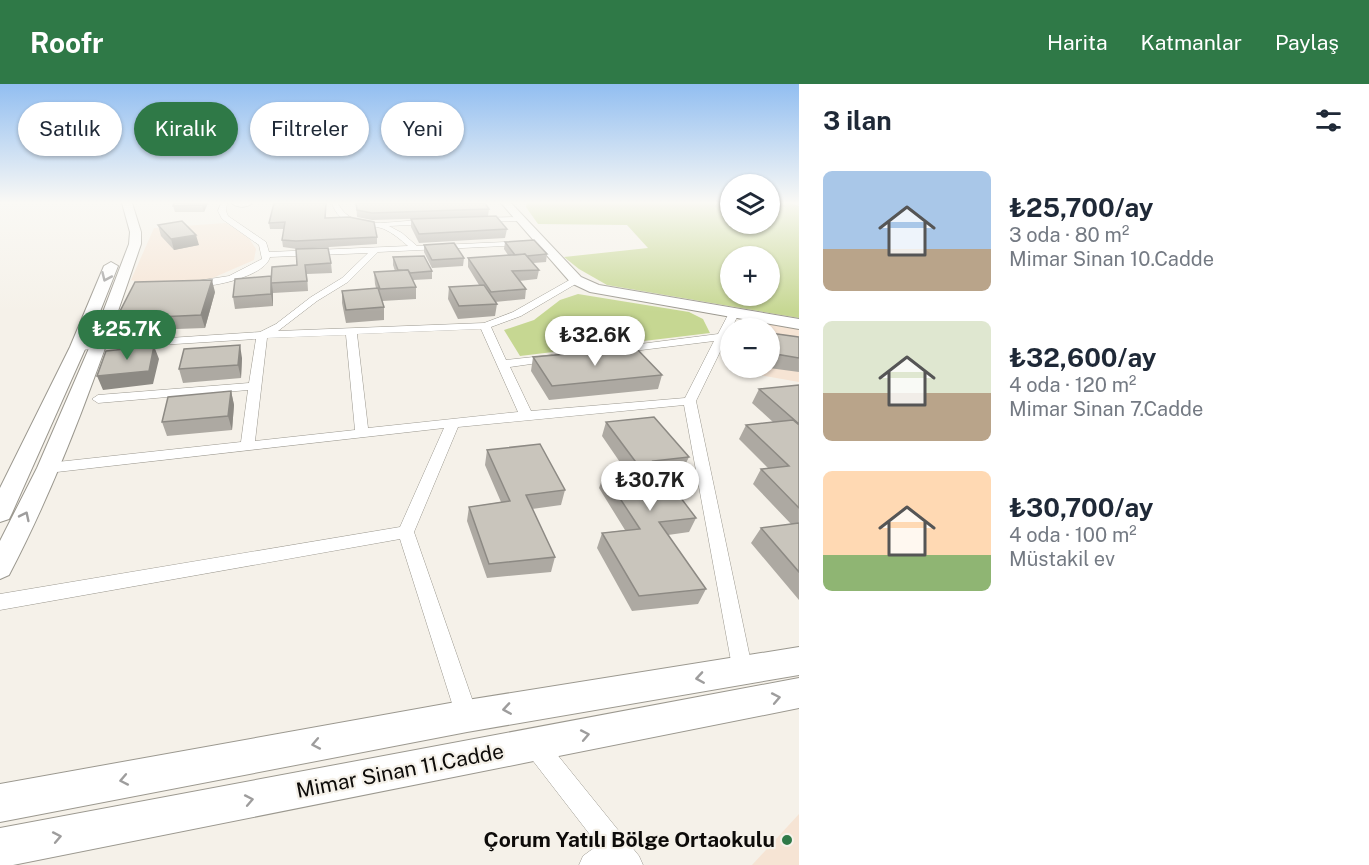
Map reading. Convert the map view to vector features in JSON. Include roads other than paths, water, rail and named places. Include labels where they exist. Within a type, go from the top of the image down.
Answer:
[{"type":"street","points":[[0,513],[20,476],[123,239]]},
{"type":"street","points":[[0,568],[48,468],[124,287],[136,239]]},
{"type":"street","points":[[188,284],[216,282],[260,265],[266,260],[266,255],[263,243],[258,239]]},
{"type":"street","points":[[404,239],[415,248]]},
{"type":"street","points":[[541,239],[576,280],[595,289],[799,324]]},
{"type":"street","points":[[266,255],[543,242]]},
{"type":"street","points":[[262,335],[280,326],[314,299],[345,280],[376,250]]},
{"type":"street","points":[[78,347],[262,335],[485,326],[517,314],[576,280]]},
{"type":"street","points":[[732,318],[734,313]]},
{"type":"street","points":[[485,326],[526,415]]},
{"type":"street","points":[[351,332],[362,434]]},
{"type":"street","points":[[247,446],[262,335]]},
{"type":"street","points":[[594,353],[720,337]]},
{"type":"street","points":[[720,341],[690,401],[743,672]]},
{"type":"street","points":[[502,364],[560,357]]},
{"type":"street","points":[[98,399],[255,386]]},
{"type":"street","points":[[48,468],[526,415],[690,401]]},
{"type":"street","points":[[453,423],[406,532],[467,716]]},
{"type":"street","points":[[0,603],[406,532]]},
{"type":"street","points":[[0,803],[467,716],[799,661]]},
{"type":"street","name":"Mimar Sinan 11.Cadde","points":[[0,848],[799,693]]},
{"type":"street","points":[[535,745],[623,856],[592,865]]},
{"type":"place","name":"Çorum Yatılı Bölge Ortaokulu","points":[[787,840]]}]
